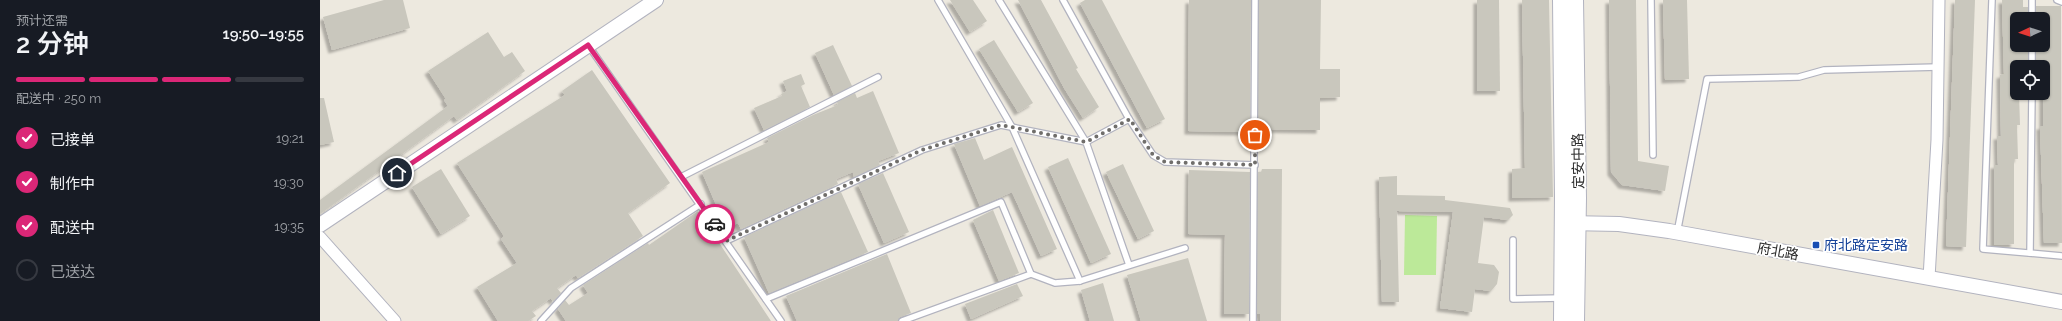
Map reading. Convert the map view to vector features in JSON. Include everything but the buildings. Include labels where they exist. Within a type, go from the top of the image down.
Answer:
[{"type":"main road","name":"定安中路","points":[[1561,0],[1570,223],[1576,321]]},
{"type":"main road","name":"定安中路","points":[[1562,321],[1562,298],[1570,223],[1575,0]]},
{"type":"street","points":[[320,225],[656,0]]},
{"type":"street","points":[[1929,278],[1937,140],[1939,0]]},
{"type":"street","name":"府北路","points":[[1570,223],[1619,224],[1677,233],[2062,302]]},
{"type":"street","points":[[320,236],[394,321]]},
{"type":"lane","points":[[938,0],[1012,127],[1080,281]]},
{"type":"lane","points":[[999,0],[1086,142],[1130,266]]},
{"type":"lane","points":[[1063,0],[1130,119],[1153,155],[1165,162],[1255,165]]},
{"type":"lane","points":[[1253,321],[1255,0]]},
{"type":"lane","points":[[1651,0],[1653,155]]},
{"type":"lane","points":[[1992,0],[1982,249],[2062,256]]},
{"type":"lane","points":[[2032,0],[2032,12]]},
{"type":"lane","points":[[2056,0],[2062,2]]},
{"type":"lane","points":[[588,45],[701,204],[766,299],[778,320]]},
{"type":"lane","points":[[1677,233],[1707,79],[1799,77],[1824,70],[1938,67]]},
{"type":"lane","points":[[682,177],[878,77]]},
{"type":"lane","points":[[2030,253],[2032,100]]},
{"type":"lane","points":[[726,241],[922,150],[1001,125],[1086,142],[1130,119]]},
{"type":"lane","points":[[766,299],[1001,202],[1031,274]]},
{"type":"lane","points":[[541,321],[571,288],[701,204]]},
{"type":"lane","points":[[1513,240],[1513,299],[1562,298]]},
{"type":"lane","points":[[902,321],[1031,274],[1055,283],[1080,281],[1185,248]]},
{"type":"green space","points":[[1405,215],[1437,216],[1436,275],[1404,275]]},
{"type":"way so far","points":[[715,224],[726,241],[922,150],[1001,125],[1086,142],[1130,119],[1153,155],[1165,162],[1255,165],[1255,135]]},
{"type":"place","name":"府北路定安路","points":[[1816,245]]},
{"type":"route","points":[[397,173],[588,45],[715,224]]}]
